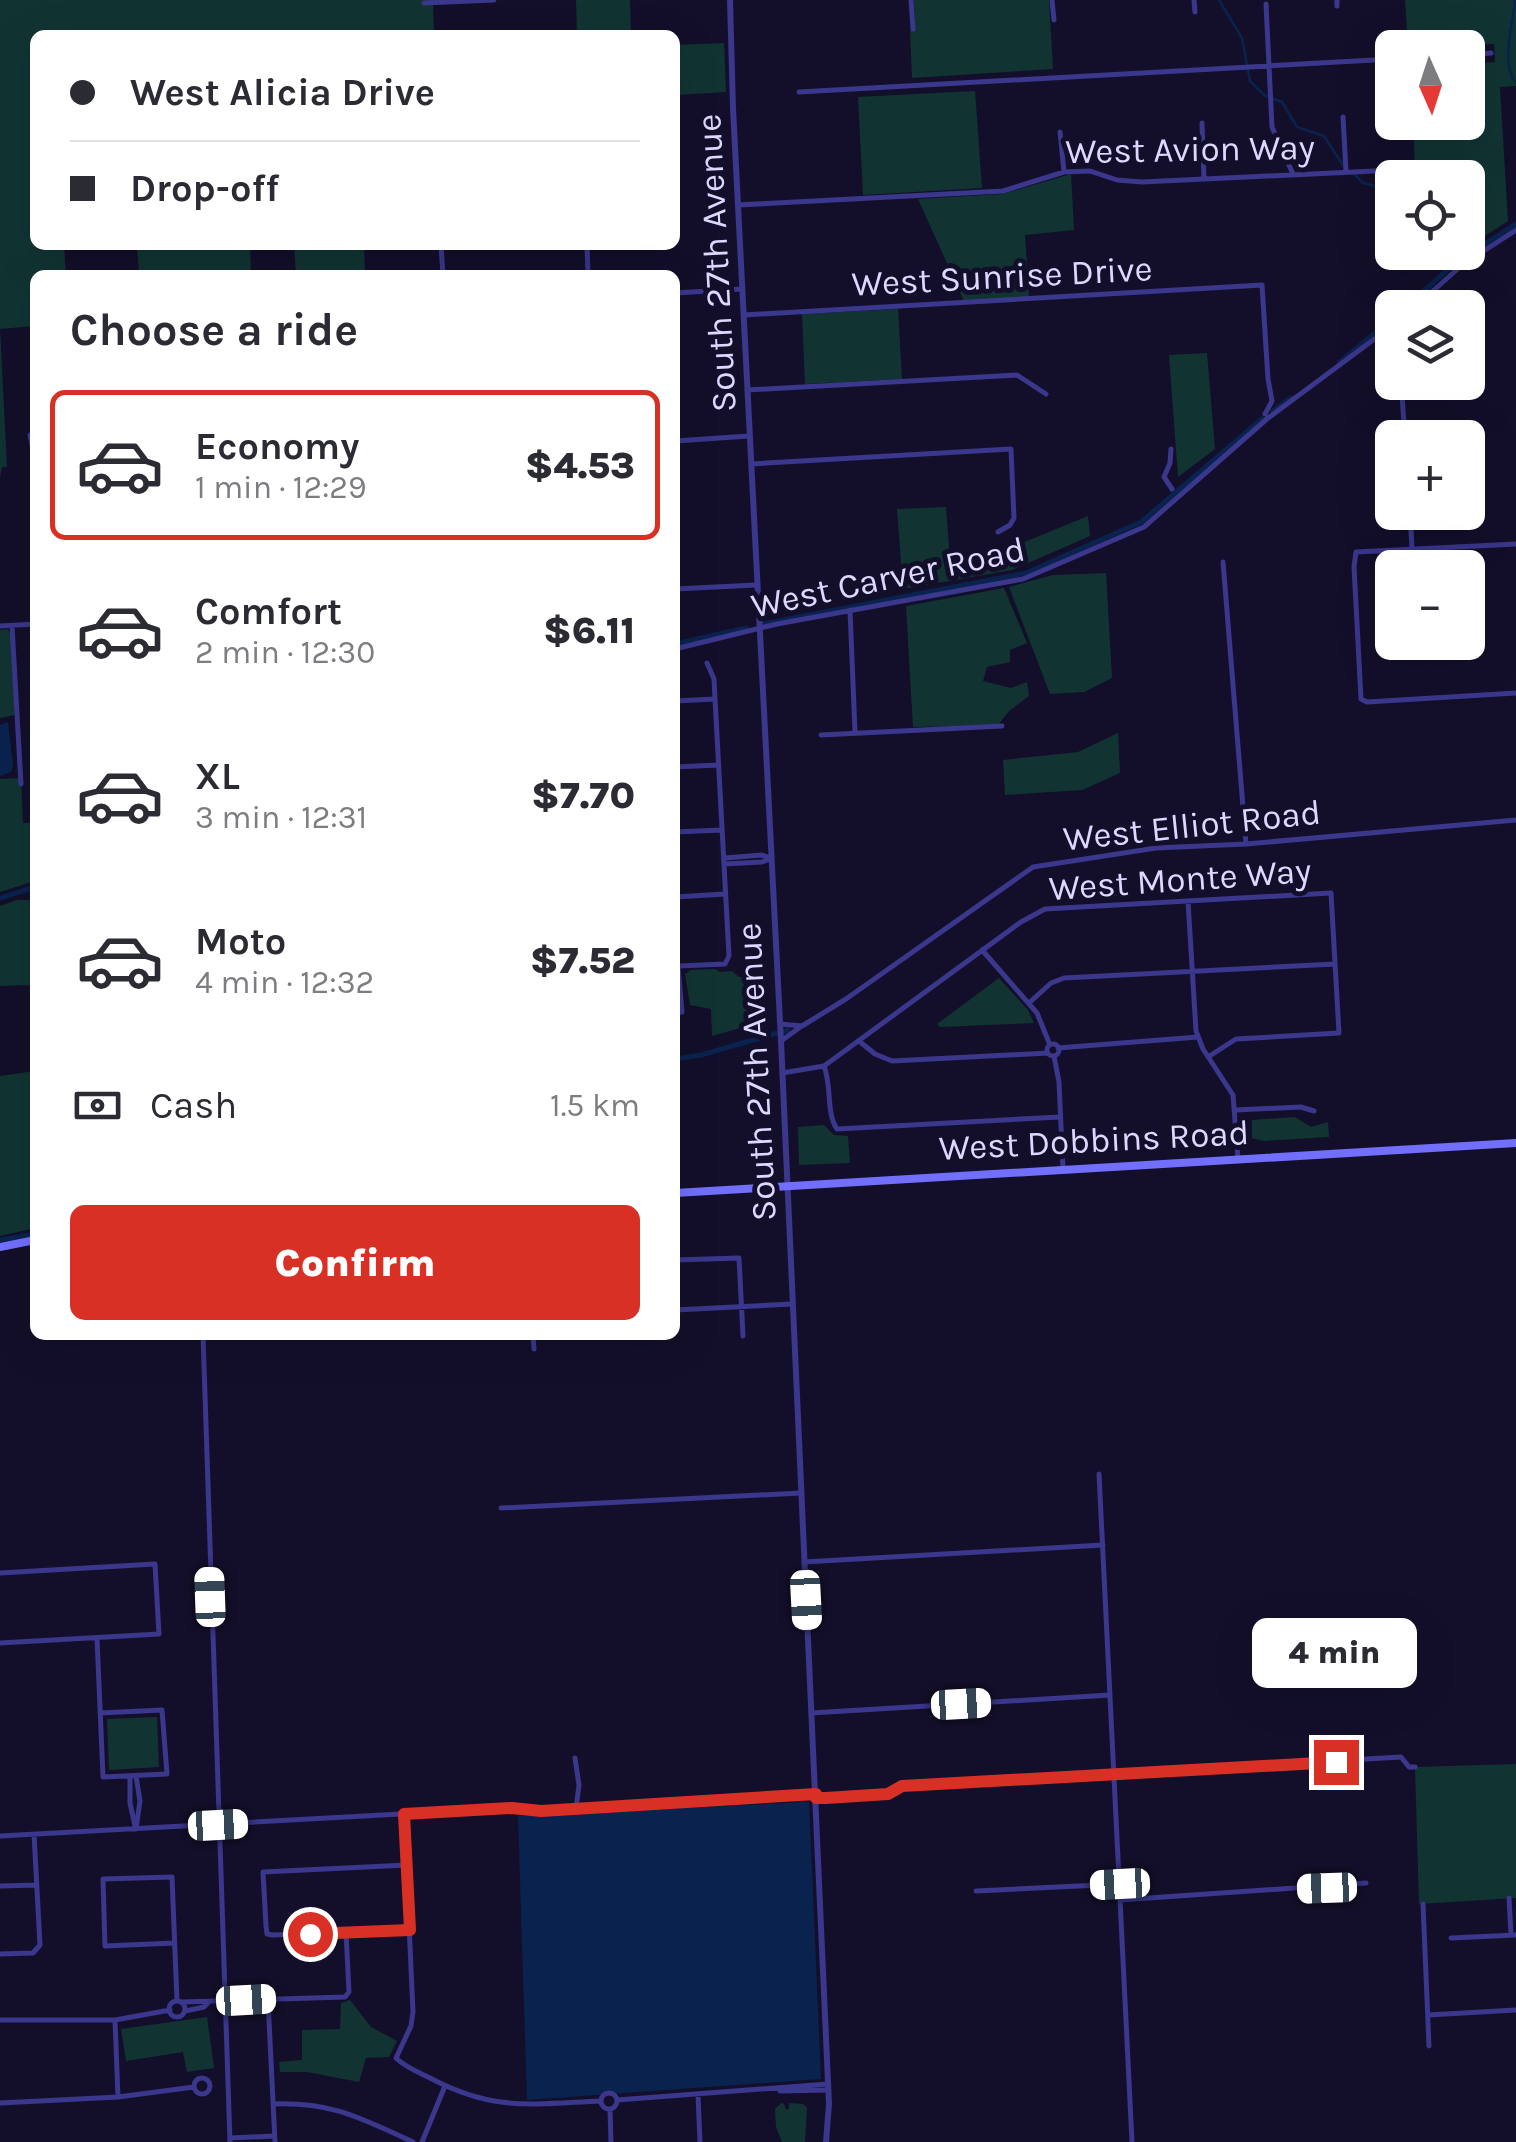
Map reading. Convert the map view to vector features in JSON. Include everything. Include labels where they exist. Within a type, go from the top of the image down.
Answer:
[{"type":"main road","name":"West Dobbins Road","points":[[680,1193],[1516,1143]]},
{"type":"main road","points":[[0,1247],[30,1241]]},
{"type":"street","points":[[424,3],[494,0]]},
{"type":"street","name":"South 27th Avenue","points":[[730,0],[816,1796],[828,2087],[826,2142]]},
{"type":"street","points":[[911,0],[913,28]]},
{"type":"street","points":[[1052,0],[1054,20]]},
{"type":"street","points":[[1194,0],[1195,12]]},
{"type":"street","points":[[1266,4],[1272,126],[1293,174]]},
{"type":"street","points":[[1485,53],[1491,53]]},
{"type":"street","points":[[800,92],[1375,60]]},
{"type":"street","points":[[1343,117],[1346,171]]},
{"type":"street","points":[[1202,122],[1204,179]]},
{"type":"street","points":[[1060,132],[1064,172]]},
{"type":"street","name":"West Avion Way","points":[[738,205],[1003,190],[1064,172],[1090,170],[1117,180],[1142,182],[1375,170]]},
{"type":"street","points":[[1434,290],[1462,265],[1516,230]]},
{"type":"street","name":"West Sunrise Drive","points":[[744,315],[1262,286],[1272,401],[1266,414]]},
{"type":"street","points":[[680,293],[742,289]]},
{"type":"street","name":"West Carver Road","points":[[680,648],[850,610],[1022,580],[1144,527],[1268,418],[1375,339]]},
{"type":"street","points":[[747,390],[1017,375],[1046,394]]},
{"type":"street","points":[[680,442],[749,436]]},
{"type":"street","points":[[751,464],[1010,449],[1014,518],[998,532]]},
{"type":"street","points":[[1170,449],[1164,478],[1172,488]]},
{"type":"street","points":[[1411,530],[1412,550],[1516,544]]},
{"type":"street","points":[[1375,551],[1356,552],[1360,699],[1367,702],[1516,694]]},
{"type":"street","points":[[1223,562],[1246,844]]},
{"type":"street","points":[[680,589],[756,585]]},
{"type":"street","points":[[850,610],[855,733]]},
{"type":"street","points":[[0,626],[30,624]]},
{"type":"street","points":[[12,626],[20,784]]},
{"type":"street","points":[[680,966],[728,961],[714,679],[707,663]]},
{"type":"street","points":[[680,701],[715,699]]},
{"type":"street","points":[[822,735],[1002,726]]},
{"type":"street","points":[[680,767],[719,765]]},
{"type":"street","name":"West Elliot Road","points":[[780,1033],[802,1026],[846,999],[1032,868],[1156,848],[1516,820]]},
{"type":"street","points":[[680,832],[722,830]]},
{"type":"street","points":[[724,861],[762,862],[771,858]]},
{"type":"street","name":"West Monte Way","points":[[782,1072],[824,1066],[1031,915],[1046,909],[1331,893],[1335,964]]},
{"type":"street","points":[[680,898],[725,894]]},
{"type":"street","points":[[1188,901],[1198,1037],[1229,1086],[1236,1110],[1238,1159]]},
{"type":"street","points":[[982,950],[1043,1023],[1060,1116],[1063,1170]]},
{"type":"street","points":[[1029,1003],[1050,983],[1064,978],[1335,964],[1339,1033],[1238,1039],[1208,1057]]},
{"type":"street","points":[[780,1033],[802,1026]]},
{"type":"street","points":[[1050,1045],[1058,1048],[1198,1037]]},
{"type":"street","points":[[859,1041],[892,1061],[1051,1054],[1058,1048]]},
{"type":"street","points":[[824,1066],[834,1128],[1060,1116]]},
{"type":"street","points":[[1236,1110],[1301,1107],[1314,1111]]},
{"type":"street","points":[[680,1260],[739,1258],[743,1336]]},
{"type":"street","points":[[680,1310],[792,1304]]},
{"type":"street","points":[[202,1340],[230,2140],[274,2139],[268,1999]]},
{"type":"street","points":[[534,1340],[534,1349]]},
{"type":"street","points":[[1100,1474],[1132,2142]]},
{"type":"street","points":[[502,1508],[800,1493]]},
{"type":"street","points":[[804,1562],[1104,1545]]},
{"type":"street","points":[[0,1573],[155,1564],[159,1634],[0,1643]]},
{"type":"street","points":[[97,1638],[100,1713],[103,1778],[166,1774],[162,1710],[100,1713]]},
{"type":"street","points":[[811,1713],[1110,1695]]},
{"type":"street","points":[[0,1836],[512,1808],[541,1811],[888,1794],[902,1786],[1401,1757],[1409,1767],[1415,1767]]},
{"type":"street","points":[[574,1758],[579,1785],[576,1809]]},
{"type":"street","points":[[133,1776],[140,1801],[136,1829]]},
{"type":"street","points":[[404,1814],[413,2020],[396,2058],[446,2086],[510,2106],[601,2101],[610,2093],[617,2100],[777,2090],[785,2086],[828,2087]]},
{"type":"street","points":[[0,1954],[33,1953],[40,1945],[34,1834]]},
{"type":"street","points":[[406,1865],[263,1872],[267,1934],[410,1930]]},
{"type":"street","points":[[174,1943],[105,1946],[103,1880],[172,1877],[174,1943],[184,2011]]},
{"type":"street","points":[[976,1891],[1120,1884]]},
{"type":"street","points":[[1120,1900],[1366,1884]]},
{"type":"street","points":[[0,1886],[37,1885]]},
{"type":"street","points":[[1451,1938],[1514,1935],[1509,1898]]},
{"type":"street","points":[[1423,1904],[1429,2046]]},
{"type":"street","points":[[170,2010],[171,2004],[195,2000],[345,1996],[349,1992],[346,1932]]},
{"type":"street","points":[[195,2000],[196,2009]]},
{"type":"street","points":[[170,2010],[177,2016],[209,2002]]},
{"type":"street","points":[[0,2020],[115,2020],[170,2010]]},
{"type":"street","points":[[1428,2015],[1516,2010]]},
{"type":"street","points":[[115,2020],[118,2097]]},
{"type":"street","points":[[422,2142],[446,2086]]},
{"type":"street","points":[[0,2103],[118,2097],[194,2087]]},
{"type":"street","points":[[698,2094],[700,2142]]},
{"type":"street","points":[[601,2101],[604,2108],[610,2109],[617,2100]]},
{"type":"street","points":[[273,2104],[329,2107],[362,2116],[413,2142]]},
{"type":"street","points":[[610,2109],[612,2142]]},
{"type":"green space","points":[[0,0],[433,0],[434,30],[30,30],[30,250],[64,250],[66,270],[30,270],[30,326],[0,329]]},
{"type":"green space","points":[[576,0],[630,0],[631,30],[577,30]]},
{"type":"green space","points":[[914,0],[1049,0],[1053,69],[912,78],[910,30],[915,30]]},
{"type":"green space","points":[[1405,0],[1516,0],[1516,86],[1500,87],[1508,221],[1485,236],[1485,160],[1415,160],[1414,140],[1485,140],[1485,63],[1495,62],[1494,44],[1485,44],[1485,30],[1407,30]]},
{"type":"green space","points":[[724,43],[726,92],[680,95],[680,45]]},
{"type":"green space","points":[[975,91],[982,188],[863,195],[858,97]]},
{"type":"green space","points":[[1071,174],[1074,230],[1025,235],[1029,297],[964,301],[918,199],[1003,194]]},
{"type":"green space","points":[[137,250],[250,250],[251,270],[139,270]]},
{"type":"green space","points":[[294,250],[364,250],[365,270],[296,270]]},
{"type":"green space","points":[[898,309],[902,379],[805,384],[802,314]]},
{"type":"green space","points":[[0,329],[7,467],[2,467],[0,477]]},
{"type":"green space","points":[[1207,353],[1215,449],[1178,477],[1169,355]]},
{"type":"green space","points":[[946,507],[950,561],[998,553],[1088,516],[1090,536],[1012,570],[903,589],[897,509]]},
{"type":"green space","points":[[1106,573],[1112,678],[1084,692],[1050,694],[1009,587],[1053,575]]},
{"type":"green space","points":[[1004,588],[1027,643],[1010,650],[1010,662],[987,667],[983,681],[1011,688],[1027,682],[1029,696],[998,725],[913,727],[906,606]]},
{"type":"green space","points":[[8,629],[15,715],[0,718],[0,630]]},
{"type":"green space","points":[[1118,733],[1120,773],[1082,790],[1005,795],[1003,760],[1078,752]]},
{"type":"green space","points":[[21,778],[23,823],[30,823],[30,883],[0,892],[0,779]]},
{"type":"green space","points":[[30,900],[30,985],[0,986],[0,906]]},
{"type":"green space","points":[[715,969],[732,971],[739,977],[763,976],[765,1021],[712,1036],[711,1009],[690,1005],[685,974]]},
{"type":"green space","points":[[999,978],[1028,1010],[1034,1023],[940,1027],[937,1024]]},
{"type":"green space","points":[[30,1072],[30,1229],[0,1236],[0,1076]]},
{"type":"green space","points":[[1295,1117],[1311,1127],[1328,1122],[1329,1137],[1263,1141],[1252,1138],[1252,1120]]},
{"type":"green space","points":[[824,1125],[834,1135],[848,1136],[850,1163],[799,1165],[798,1127]]},
{"type":"green space","points":[[157,1717],[159,1767],[109,1770],[107,1719]]},
{"type":"green space","points":[[1516,1764],[1516,1898],[1419,1904],[1415,1767]]},
{"type":"green space","points":[[350,2000],[371,2027],[397,2041],[389,2057],[366,2058],[359,2082],[307,2072],[280,2072],[279,2062],[302,2060],[302,2030],[340,2029],[341,2003]]},
{"type":"green space","points":[[207,2017],[214,2068],[187,2072],[183,2052],[126,2061],[121,2029]]},
{"type":"green space","points":[[781,2103],[786,2110],[789,2103],[807,2108],[805,2142],[782,2142],[775,2109]]},
{"type":"water","points":[[8,722],[13,765],[11,772],[0,776],[0,725]]},
{"type":"water","points":[[809,1802],[821,2079],[527,2100],[518,1816]]},
{"type":"waterway","points":[[1219,0],[1242,38],[1250,81],[1264,95],[1282,102],[1297,127],[1324,136],[1344,167]]},
{"type":"waterway","points":[[1515,0],[1508,55],[1516,83]]},
{"type":"waterway","points":[[1354,174],[1363,183],[1375,186]]},
{"type":"waterway","points":[[1425,290],[1455,263],[1516,224]]},
{"type":"waterway","points":[[1340,362],[1375,333]]},
{"type":"waterway","points":[[1273,411],[1291,398]]},
{"type":"waterway","points":[[763,624],[1026,573],[1141,522],[1262,419]]},
{"type":"waterway","points":[[680,643],[746,628]]},
{"type":"waterway","points":[[0,898],[30,889]]},
{"type":"waterway","points":[[680,1058],[788,1030]]},
{"type":"waterway","points":[[0,1240],[30,1235]]},
{"type":"route","points":[[310,1934],[410,1930],[404,1814],[512,1808],[541,1811],[816,1794],[816,1798],[826,1798],[888,1794],[902,1786],[1336,1762]]}]
